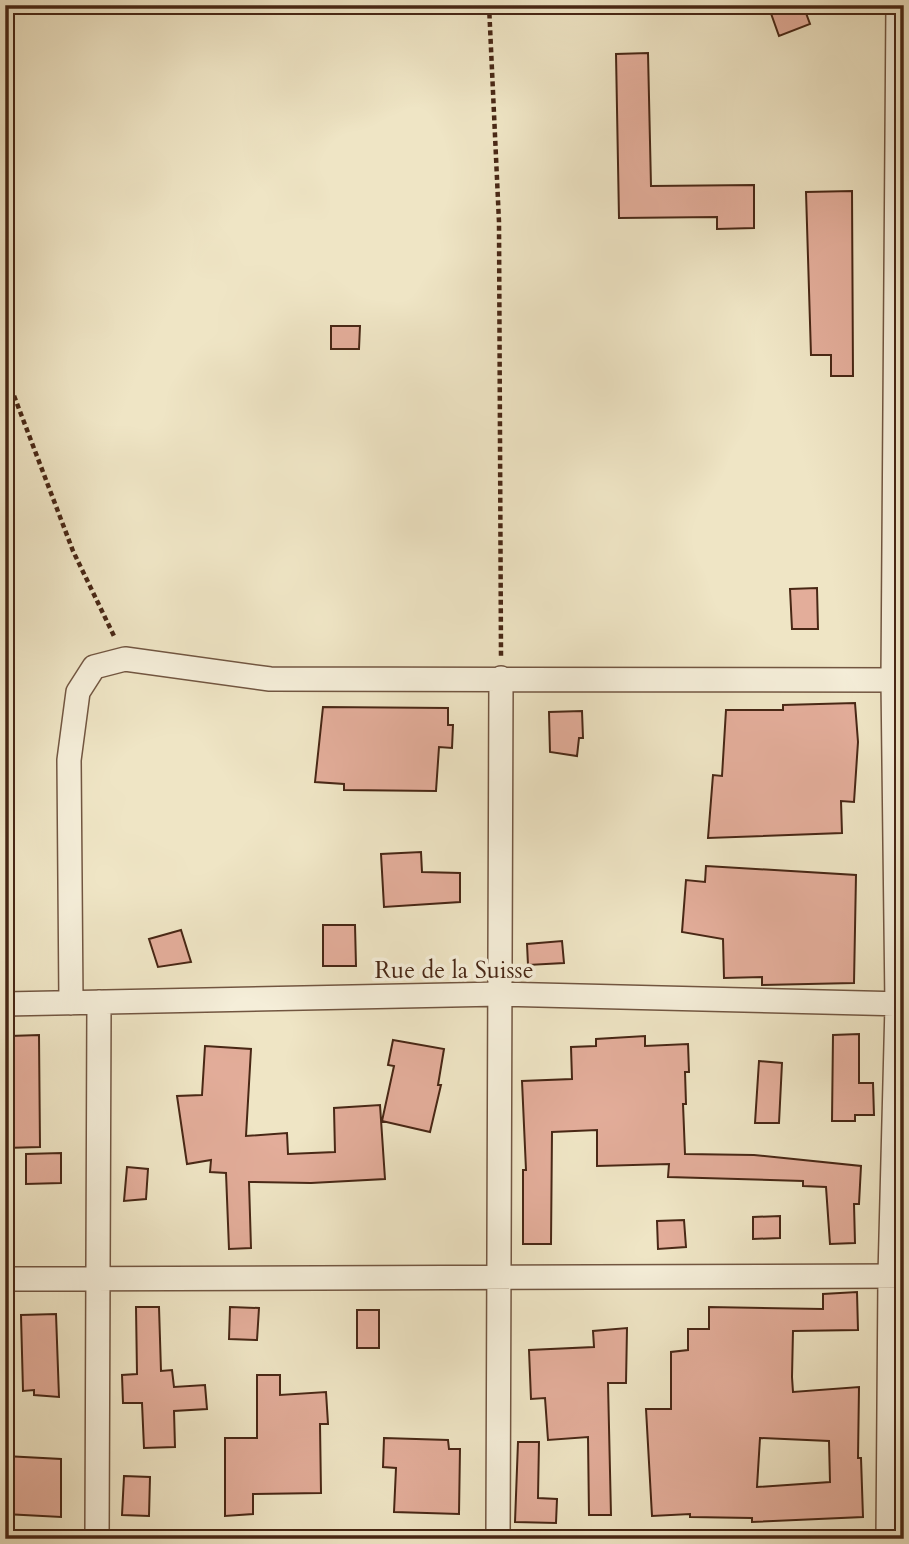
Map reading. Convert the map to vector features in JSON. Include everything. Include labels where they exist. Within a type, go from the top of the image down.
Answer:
[{"type":"street","points":[[888,1539],[897,1276],[900,1005],[898,5]]},
{"type":"street","points":[[71,1003],[69,760],[79,692],[94,667],[125,659],[270,679],[899,680]]},
{"type":"street","points":[[498,1539],[501,678]]},
{"type":"street","name":"Rue de la Suisse","points":[[5,1004],[499,994],[900,1005]]},
{"type":"street","points":[[97,1539],[99,1002]]},
{"type":"street","points":[[5,1279],[897,1276]]},
{"type":"path","points":[[489,5],[499,222],[501,678]]},
{"type":"path","points":[[5,372],[73,551],[125,659]]},
{"type":"building","points":[[768,5],[803,5],[810,24],[779,36]]},
{"type":"building","points":[[648,53],[651,186],[754,185],[754,228],[717,229],[717,217],[619,218],[616,54]]},
{"type":"building","points":[[852,191],[853,376],[831,376],[831,355],[811,355],[806,192]]},
{"type":"building","points":[[331,326],[360,326],[359,349],[331,349]]},
{"type":"building","points":[[817,588],[818,629],[792,629],[790,589]]},
{"type":"building","points":[[855,703],[858,742],[854,802],[841,801],[842,833],[708,838],[713,775],[722,776],[726,710],[783,710],[783,705]]},
{"type":"building","points":[[323,707],[448,708],[448,725],[453,725],[452,748],[439,747],[436,791],[344,790],[344,784],[315,782]]},
{"type":"building","points":[[582,711],[583,738],[579,738],[577,756],[550,752],[549,712]]},
{"type":"building","points":[[421,852],[422,872],[460,873],[460,902],[384,907],[381,854]]},
{"type":"building","points":[[706,866],[856,875],[854,983],[762,985],[762,977],[724,978],[723,939],[682,932],[686,880],[705,882]]},
{"type":"building","points":[[323,925],[355,925],[356,966],[323,966]]},
{"type":"building","points":[[181,930],[191,962],[158,967],[149,939]]},
{"type":"building","points":[[562,941],[564,963],[528,965],[527,944]]},
{"type":"building","points":[[859,1034],[859,1083],[873,1083],[874,1115],[855,1115],[855,1121],[832,1121],[833,1035]]},
{"type":"building","points":[[39,1035],[40,1147],[5,1148],[5,1060],[12,1060],[10,1036]]},
{"type":"building","points":[[645,1036],[645,1046],[688,1044],[689,1072],[685,1072],[686,1104],[683,1104],[685,1154],[754,1155],[861,1166],[859,1204],[854,1204],[855,1243],[830,1244],[826,1187],[803,1186],[803,1181],[668,1177],[669,1164],[597,1166],[597,1130],[552,1132],[551,1244],[523,1244],[523,1170],[526,1170],[522,1081],[572,1079],[571,1047],[596,1046],[596,1039]]},
{"type":"building","points":[[393,1040],[444,1049],[438,1085],[441,1085],[430,1132],[382,1121],[394,1066],[388,1065]]},
{"type":"building","points":[[205,1046],[251,1049],[246,1136],[287,1133],[288,1154],[335,1152],[334,1108],[380,1105],[385,1179],[311,1183],[249,1182],[251,1248],[229,1249],[226,1173],[210,1172],[211,1160],[187,1164],[177,1096],[202,1095]]},
{"type":"building","points":[[759,1061],[782,1063],[779,1123],[755,1123]]},
{"type":"building","points":[[61,1153],[61,1183],[26,1184],[26,1154]]},
{"type":"building","points":[[127,1167],[148,1169],[146,1199],[124,1201]]},
{"type":"building","points":[[780,1216],[780,1238],[753,1239],[753,1217]]},
{"type":"building","points":[[684,1220],[686,1247],[658,1249],[657,1221]]},
{"type":"building","points":[[857,1292],[858,1330],[793,1331],[793,1392],[859,1387],[858,1458],[861,1458],[863,1517],[752,1522],[752,1518],[690,1517],[690,1514],[652,1516],[646,1409],[671,1409],[671,1352],[688,1350],[688,1329],[709,1329],[709,1307],[823,1309],[823,1294]],"holes":[[[760,1438],[829,1441],[830,1482],[757,1487]]]},
{"type":"building","points":[[136,1307],[159,1307],[161,1371],[172,1370],[174,1387],[205,1385],[207,1409],[174,1411],[175,1447],[144,1448],[142,1403],[123,1403],[122,1375],[137,1374]]},
{"type":"building","points":[[230,1307],[259,1308],[257,1340],[229,1339]]},
{"type":"building","points":[[357,1310],[379,1310],[379,1348],[357,1348]]},
{"type":"building","points":[[56,1314],[59,1397],[34,1395],[34,1390],[23,1391],[21,1315]]},
{"type":"building","points":[[627,1328],[626,1383],[608,1383],[611,1515],[589,1515],[588,1437],[548,1440],[545,1398],[531,1399],[529,1350],[594,1347],[593,1331]]},
{"type":"building","points":[[257,1375],[280,1375],[280,1395],[326,1392],[328,1424],[320,1424],[321,1493],[253,1494],[253,1514],[225,1516],[225,1438],[257,1438]]},
{"type":"building","points":[[384,1438],[448,1440],[449,1449],[460,1449],[459,1514],[394,1512],[396,1468],[383,1467]]},
{"type":"building","points":[[518,1442],[539,1442],[538,1498],[557,1499],[556,1523],[515,1522]]},
{"type":"building","points":[[5,1456],[61,1459],[61,1517],[5,1514]]},
{"type":"building","points":[[124,1476],[150,1477],[149,1516],[122,1515]]}]
